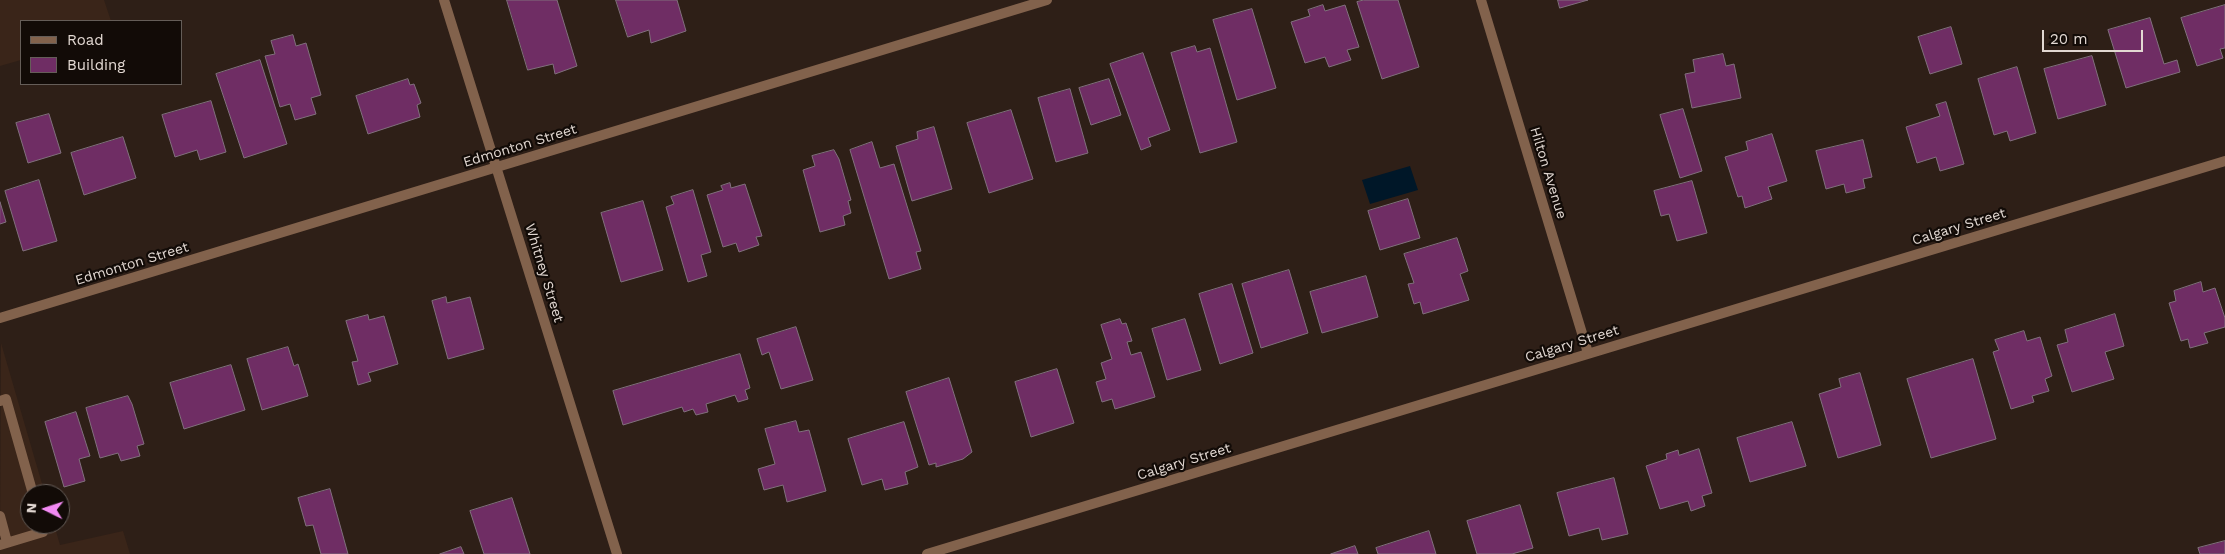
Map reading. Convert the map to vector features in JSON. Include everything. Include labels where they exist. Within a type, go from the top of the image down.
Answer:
[{"type":"street","name":"Whitney Street","points":[[444,0],[617,554]]},
{"type":"street","name":"Edmonton Street","points":[[0,318],[1047,0]]},
{"type":"street","name":"Hilton Avenue","points":[[1481,0],[1588,353]]},
{"type":"street","name":"Calgary Street","points":[[927,554],[2225,161]]},
{"type":"street","points":[[0,401],[6,399],[30,484]]},
{"type":"street","points":[[0,516],[4,543],[36,534]]},
{"type":"shaded area","points":[[0,0],[104,0],[111,20],[20,20],[20,60],[0,66]]},
{"type":"shaded area","points":[[1,343],[42,484],[20,484],[20,534],[57,534],[60,545],[123,531],[130,554],[0,554]]},
{"type":"water","points":[[1410,166],[1418,190],[1370,204],[1362,180]]},
{"type":"building","points":[[507,0],[557,0],[577,66],[555,74],[553,64],[528,70]]},
{"type":"building","points":[[616,0],[677,0],[686,31],[651,43],[649,30],[628,37]]},
{"type":"building","points":[[1364,0],[1398,0],[1419,67],[1382,79],[1357,2]]},
{"type":"building","points":[[1558,0],[1588,0],[1560,8]]},
{"type":"building","points":[[1323,5],[1325,11],[1345,5],[1359,47],[1347,50],[1351,60],[1329,67],[1325,57],[1305,63],[1291,22],[1310,16],[1308,10]]},
{"type":"building","points":[[2225,5],[2225,48],[2220,49],[2223,58],[2197,66],[2181,18]]},
{"type":"building","points":[[1252,9],[1276,88],[1237,100],[1213,20]]},
{"type":"building","points":[[2150,18],[2164,64],[2177,60],[2180,72],[2126,88],[2108,30]]},
{"type":"building","points":[[1951,27],[1962,64],[1930,74],[1918,37]]},
{"type":"building","points":[[293,35],[296,46],[306,43],[321,95],[311,98],[316,114],[295,120],[290,104],[280,107],[265,56],[275,54],[271,41]]},
{"type":"building","points":[[1195,46],[1197,52],[1210,48],[1237,142],[1200,153],[1171,53]]},
{"type":"building","points":[[1143,53],[1170,130],[1148,138],[1151,146],[1141,150],[1110,64]]},
{"type":"building","points":[[1723,54],[1726,66],[1734,64],[1741,98],[1692,108],[1685,74],[1695,72],[1693,60]]},
{"type":"building","points":[[2092,56],[2106,105],[2058,119],[2044,69]]},
{"type":"building","points":[[260,60],[287,144],[244,158],[216,74]]},
{"type":"building","points":[[2017,67],[2036,133],[2010,141],[2007,131],[1994,135],[1978,79]]},
{"type":"building","points":[[408,79],[410,85],[414,84],[421,103],[417,105],[420,117],[368,134],[356,96]]},
{"type":"building","points":[[1109,79],[1121,115],[1091,125],[1079,88]]},
{"type":"building","points":[[1070,89],[1088,153],[1056,162],[1038,98]]},
{"type":"building","points":[[211,101],[226,152],[200,160],[197,150],[175,157],[162,115]]},
{"type":"building","points":[[1946,102],[1964,164],[1940,171],[1936,157],[1917,163],[1906,127],[1940,116],[1936,105]]},
{"type":"building","points":[[1683,109],[1702,171],[1680,178],[1660,115]]},
{"type":"building","points":[[1011,110],[1033,179],[989,193],[967,123]]},
{"type":"building","points":[[49,114],[61,153],[28,163],[16,123]]},
{"type":"building","points":[[934,127],[952,189],[912,201],[896,146],[918,139],[917,132]]},
{"type":"building","points":[[1772,134],[1787,181],[1768,187],[1772,199],[1745,208],[1742,196],[1738,197],[1725,157],[1748,150],[1746,142]]},
{"type":"building","points":[[123,137],[136,178],[84,195],[71,153]]},
{"type":"building","points":[[1863,140],[1872,177],[1863,179],[1865,188],[1846,193],[1844,184],[1826,189],[1816,151]]},
{"type":"building","points":[[872,142],[880,168],[894,164],[921,251],[916,252],[921,269],[889,279],[850,150]]},
{"type":"building","points":[[834,150],[839,159],[851,200],[848,201],[851,213],[843,216],[845,225],[820,232],[803,170],[815,166],[812,156]]},
{"type":"building","points":[[39,180],[57,241],[23,251],[5,191]]},
{"type":"building","points":[[1692,181],[1707,233],[1677,241],[1669,214],[1661,216],[1654,191]]},
{"type":"building","points":[[730,183],[731,188],[745,184],[762,236],[756,237],[759,245],[739,252],[736,243],[723,247],[707,195],[723,190],[721,186]]},
{"type":"building","points":[[693,190],[711,252],[701,255],[707,276],[688,282],[666,207],[674,204],[671,197]]},
{"type":"building","points":[[1408,199],[1420,238],[1380,250],[1368,211]]},
{"type":"building","points":[[643,201],[663,270],[621,282],[601,213]]},
{"type":"building","points":[[0,202],[6,222],[0,224]]},
{"type":"building","points":[[1457,238],[1468,271],[1460,274],[1469,300],[1423,314],[1420,302],[1414,304],[1408,284],[1414,283],[1404,254]]},
{"type":"building","points":[[1289,270],[1308,333],[1261,348],[1242,284]]},
{"type":"building","points":[[1366,276],[1378,317],[1322,333],[1310,292]]},
{"type":"building","points":[[2201,282],[2203,292],[2215,288],[2225,318],[2225,327],[2204,333],[2208,343],[2190,348],[2188,339],[2181,341],[2169,303],[2176,301],[2174,291]]},
{"type":"building","points":[[1232,284],[1253,353],[1220,364],[1199,294]]},
{"type":"building","points":[[446,297],[447,303],[470,297],[484,349],[448,359],[432,301]]},
{"type":"building","points":[[2115,314],[2124,346],[2105,352],[2114,379],[2072,392],[2057,345],[2068,342],[2065,330]]},
{"type":"building","points":[[368,315],[369,320],[384,316],[398,364],[368,373],[371,381],[358,385],[352,362],[358,361],[346,321]]},
{"type":"building","points":[[1120,319],[1122,324],[1126,323],[1132,341],[1127,342],[1131,355],[1141,352],[1155,397],[1115,409],[1112,399],[1102,402],[1096,382],[1106,379],[1101,363],[1112,359],[1101,325]]},
{"type":"building","points":[[1185,319],[1201,370],[1167,380],[1152,329]]},
{"type":"building","points":[[796,327],[813,380],[781,389],[769,352],[762,355],[757,339]]},
{"type":"building","points":[[2024,331],[2027,341],[2040,337],[2052,376],[2045,379],[2049,391],[2032,396],[2034,402],[2011,409],[1993,352],[1999,350],[1995,340]]},
{"type":"building","points":[[288,347],[294,366],[298,364],[308,396],[262,410],[247,359]]},
{"type":"building","points":[[740,354],[750,388],[745,390],[748,399],[738,402],[735,395],[706,404],[708,412],[696,415],[693,409],[684,412],[682,407],[623,425],[613,391]]},
{"type":"building","points":[[1973,359],[1996,439],[1931,458],[1907,379]]},
{"type":"building","points":[[231,365],[245,410],[184,429],[170,383]]},
{"type":"building","points":[[1057,369],[1074,423],[1031,437],[1015,382]]},
{"type":"building","points":[[1860,373],[1881,445],[1838,458],[1819,394],[1841,387],[1839,379]]},
{"type":"building","points":[[949,378],[972,452],[963,459],[936,467],[936,463],[929,465],[906,392]]},
{"type":"building","points":[[128,396],[144,444],[137,446],[140,456],[121,461],[118,453],[100,458],[86,408]]},
{"type":"building","points":[[76,412],[90,456],[79,459],[85,481],[70,485],[63,484],[45,422]]},
{"type":"building","points":[[796,421],[799,432],[809,430],[826,491],[787,502],[783,485],[764,490],[758,469],[775,464],[765,429]]},
{"type":"building","points":[[904,422],[918,467],[905,472],[908,484],[885,490],[882,479],[862,485],[848,439]]},
{"type":"building","points":[[1792,422],[1806,466],[1750,482],[1737,438]]},
{"type":"building","points":[[1699,449],[1712,493],[1702,496],[1705,506],[1691,511],[1688,501],[1660,509],[1646,466],[1667,459],[1666,454],[1678,450],[1679,455]]},
{"type":"building","points":[[1614,478],[1628,534],[1602,540],[1599,528],[1569,536],[1557,493]]},
{"type":"building","points":[[330,489],[348,554],[321,554],[313,525],[306,526],[298,498]]},
{"type":"building","points":[[512,498],[530,554],[484,554],[470,511]]},
{"type":"building","points":[[1520,505],[1533,548],[1512,554],[1477,554],[1467,521]]},
{"type":"building","points":[[1429,531],[1436,554],[1378,554],[1376,548]]},
{"type":"building","points":[[2225,541],[2225,554],[2200,554],[2198,548]]},
{"type":"building","points":[[1355,546],[1358,554],[1331,554]]},
{"type":"building","points":[[461,547],[464,554],[440,554]]}]
